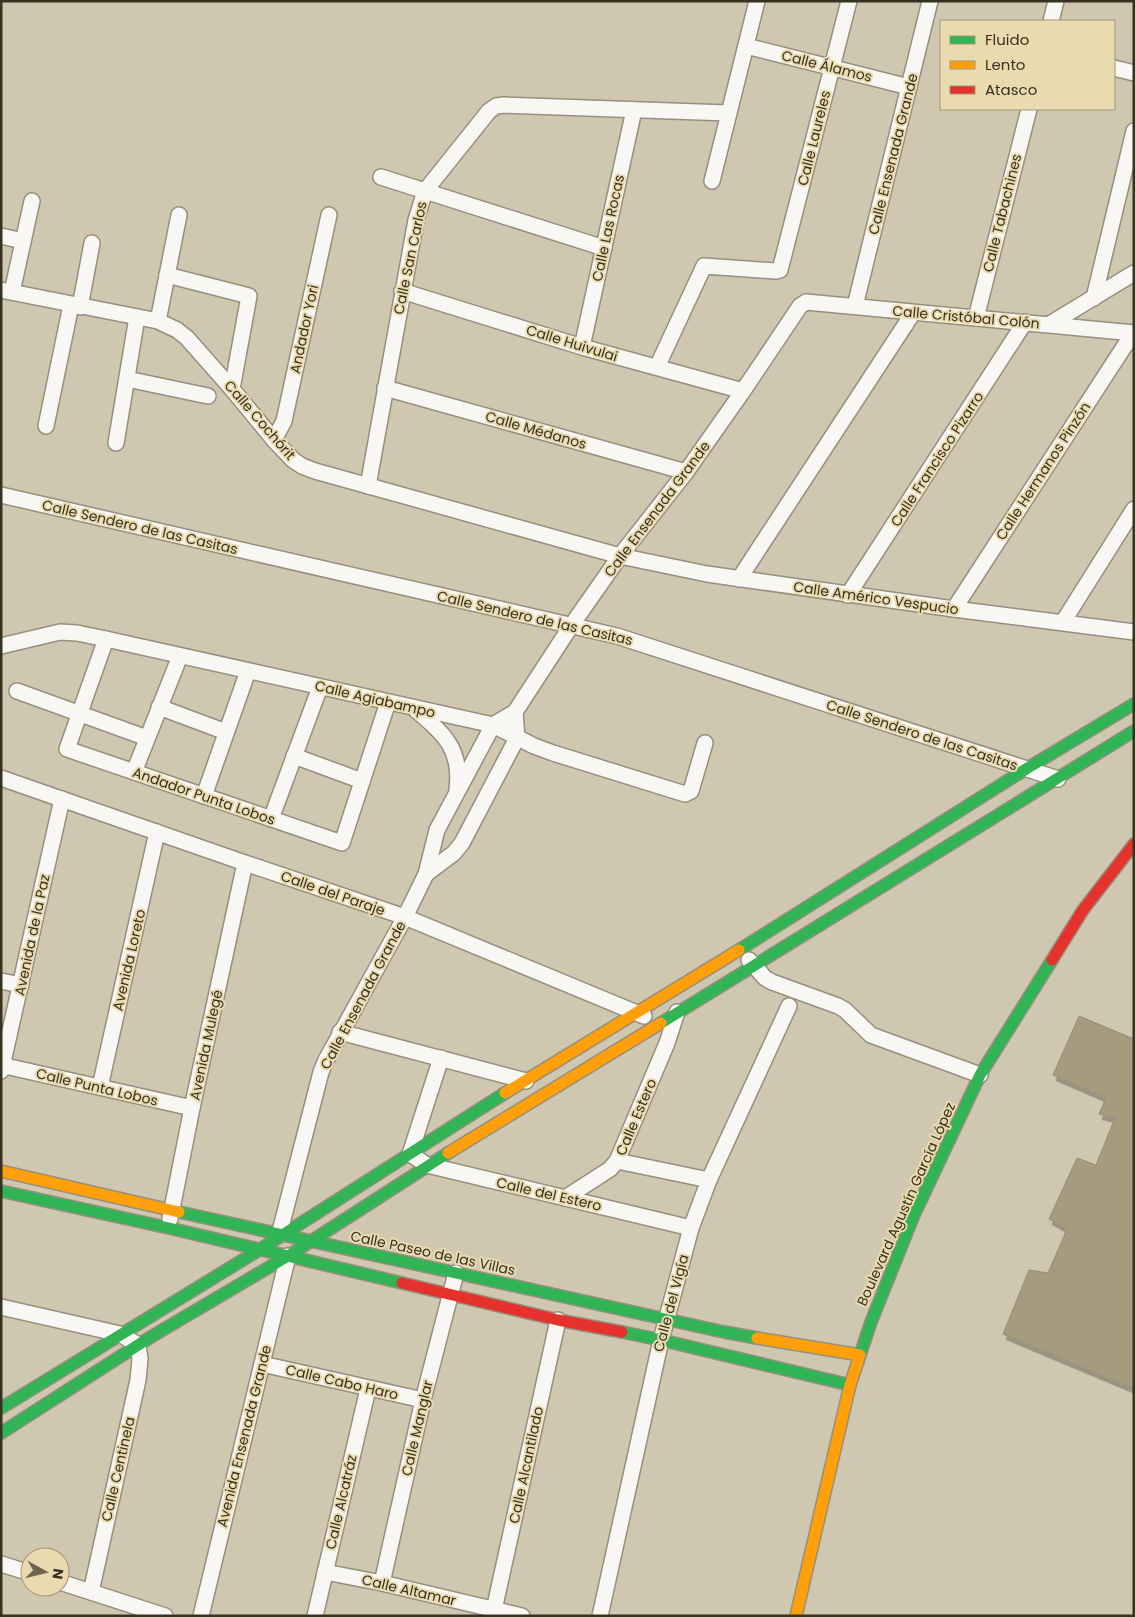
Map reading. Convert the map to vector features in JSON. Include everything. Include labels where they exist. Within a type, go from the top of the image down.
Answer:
[{"type":"street","points":[[712,181],[757,1]]},
{"type":"street","name":"Calle Laureles","points":[[657,368],[704,266],[776,272],[781,268],[849,1]]},
{"type":"street","name":"Calle Ensenada Grande","points":[[854,306],[930,1]]},
{"type":"street","points":[[1051,20],[1056,1]]},
{"type":"street","name":"Calle Álamos","points":[[746,46],[910,87]]},
{"type":"street","points":[[1115,68],[1134,73]]},
{"type":"street","name":"Calle San Carlos","points":[[368,486],[402,290],[416,220],[425,191],[489,112],[496,106],[504,105],[728,113]]},
{"type":"street","name":"Calle Las Rocas","points":[[582,347],[634,110]]},
{"type":"street","name":"Calle Tabachines","points":[[976,318],[1029,110]]},
{"type":"street","points":[[1094,298],[1128,175],[1134,131]]},
{"type":"street","points":[[381,177],[604,248]]},
{"type":"street","points":[[6,291],[23,241],[32,201]]},
{"type":"street","points":[[158,321],[179,215]]},
{"type":"street","name":"Andador Yori","points":[[274,440],[284,421],[329,215]]},
{"type":"street","points":[[1,236],[23,241]]},
{"type":"street","points":[[46,426],[92,243]]},
{"type":"street","points":[[1050,324],[1134,273]]},
{"type":"street","points":[[167,275],[249,296],[232,389]]},
{"type":"street","name":"Calle Huivulai","points":[[402,290],[582,347],[743,391]]},
{"type":"street","name":"Calle Cochórit","points":[[6,291],[158,321],[177,330],[187,338],[232,389],[274,440],[293,460],[302,466],[620,556]]},
{"type":"street","name":"Calle Cristóbal Colón","points":[[800,306],[806,302],[1133,333]]},
{"type":"street","name":"Calle Ensenada Grande","points":[[279,1236],[321,1072],[340,1032],[405,917],[426,874],[437,830],[493,725],[515,712],[571,626],[620,556],[686,472],[800,306]]},
{"type":"street","points":[[739,579],[913,313]]},
{"type":"street","points":[[116,443],[137,317]]},
{"type":"street","name":"Calle Francisco Pizarro","points":[[848,595],[1025,322]]},
{"type":"street","name":"Calle Hermanos Pinzón","points":[[954,609],[1133,333]]},
{"type":"street","points":[[127,379],[208,396]]},
{"type":"street","name":"Calle Médanos","points":[[385,388],[686,472]]},
{"type":"street","name":"Calle Sendero de las Casitas","points":[[1,495],[617,636],[1058,779]]},
{"type":"street","points":[[1063,622],[1134,509]]},
{"type":"street","name":"Calle Américo Vespucio","points":[[620,556],[739,579],[1134,632]]},
{"type":"street","name":"Calle Agiabampo","points":[[1,646],[60,632],[77,633],[106,639],[493,725],[517,738],[553,753],[686,794],[691,791],[705,743]]},
{"type":"street","points":[[79,714],[106,639]]},
{"type":"street","points":[[134,772],[180,656]]},
{"type":"street","points":[[204,796],[248,671]]},
{"type":"street","points":[[271,819],[320,687]]},
{"type":"street","points":[[16,691],[147,738]]},
{"type":"street","points":[[294,756],[362,781],[388,702]]},
{"type":"street","points":[[1,1408],[259,1250],[526,1080],[740,949],[1026,769],[1134,704]]},
{"type":"street","points":[[159,707],[226,732]]},
{"type":"street","points":[[413,708],[441,731],[450,745],[456,762],[456,794]]},
{"type":"street","points":[[515,712],[517,738]]},
{"type":"street","name":"Andador Punta Lobos","points":[[79,714],[66,749],[342,843],[362,781]]},
{"type":"street","points":[[1,1433],[138,1345],[288,1256],[427,1165],[754,967],[1134,731]]},
{"type":"street","name":"Calle Ensenada Grande","points":[[426,874],[454,853],[462,843],[517,738]]},
{"type":"street","name":"Calle del Paraje","points":[[1,778],[405,917],[638,1012],[659,1024]]},
{"type":"street","name":"Avenida de la Paz","points":[[2,1067],[62,799]]},
{"type":"street","name":"Avenida Loreto","points":[[100,1088],[157,832]]},
{"type":"street","name":"Boulevard Agustín García López","points":[[796,1616],[850,1385],[871,1322],[914,1215],[980,1075],[1083,910],[1134,844]]},
{"type":"street","name":"Avenida Mulegé","points":[[169,1228],[192,1108],[245,863]]},
{"type":"street","points":[[740,949],[765,978],[845,1010],[870,1035],[980,1075]]},
{"type":"street","points":[[1,981],[21,985]]},
{"type":"street","name":"Calle del Vigía","points":[[600,1616],[661,1340],[691,1228],[709,1180],[789,1006]]},
{"type":"street","name":"Calle Estero","points":[[566,1198],[610,1169],[617,1161],[668,1043],[677,1012]]},
{"type":"street","points":[[340,1032],[526,1080]]},
{"type":"street","points":[[410,1154],[441,1058]]},
{"type":"street","name":"Calle Punta Lobos","points":[[2,1067],[192,1108]]},
{"type":"street","name":"Calle del Estero","points":[[410,1154],[427,1165],[691,1228]]},
{"type":"street","points":[[617,1161],[709,1180]]},
{"type":"street","name":"Calle Paseo de las Villas","points":[[1,1171],[279,1236],[724,1332],[860,1355]]},
{"type":"street","points":[[1,1191],[169,1228],[558,1320],[661,1340],[850,1385]]},
{"type":"street","name":"Avenida Ensenada Grande","points":[[201,1616],[288,1256]]},
{"type":"street","name":"Calle Manglar","points":[[382,1583],[423,1400],[456,1273]]},
{"type":"street","points":[[1,1307],[120,1334],[138,1345]]},
{"type":"street","name":"Calle Alcantilado","points":[[494,1610],[558,1320]]},
{"type":"street","name":"Calle Centinela","points":[[91,1592],[138,1380],[140,1359],[138,1345]]},
{"type":"street","name":"Calle Cabo Haro","points":[[262,1364],[423,1400]]},
{"type":"street","name":"Calle Alcatráz","points":[[315,1616],[368,1389]]},
{"type":"street","points":[[1,1564],[20,1570]]},
{"type":"street","name":"Calle Altamar","points":[[325,1572],[382,1583],[522,1616]]},
{"type":"street","points":[[70,1585],[165,1616]]},
{"type":"building","points":[[1079,1016],[1134,1039],[1134,1389],[1003,1334],[1029,1270],[1048,1273],[1067,1229],[1049,1219],[1077,1158],[1096,1165],[1115,1118],[1099,1114],[1106,1098],[1053,1075]]},
{"type":"traffic: fast","points":[[739,950],[1026,769],[1134,704]]},
{"type":"traffic: fast","points":[[661,1023],[1134,731]]},
{"type":"traffic: fast","points":[[858,1361],[871,1322],[914,1215],[980,1075],[1052,960]]},
{"type":"traffic: fast","points":[[1,1408],[259,1250],[505,1093]]},
{"type":"traffic: fast","points":[[1,1433],[149,1338],[288,1256],[448,1153]]},
{"type":"traffic: fast","points":[[1,1191],[169,1228],[402,1283]]},
{"type":"traffic: fast","points":[[179,1212],[757,1338]]},
{"type":"traffic: fast","points":[[622,1332],[850,1385]]},
{"type":"traffic: slow","points":[[505,1093],[739,950]]},
{"type":"traffic: slow","points":[[448,1153],[661,1023]]},
{"type":"traffic: slow","points":[[1,1171],[179,1212]]},
{"type":"traffic: slow","points":[[757,1338],[860,1355]]},
{"type":"traffic: slow","points":[[796,1616],[850,1385],[858,1361]]},
{"type":"traffic: jam","points":[[1052,960],[1083,910],[1134,844]]},
{"type":"traffic: jam","points":[[402,1283],[558,1320],[622,1332]]}]
